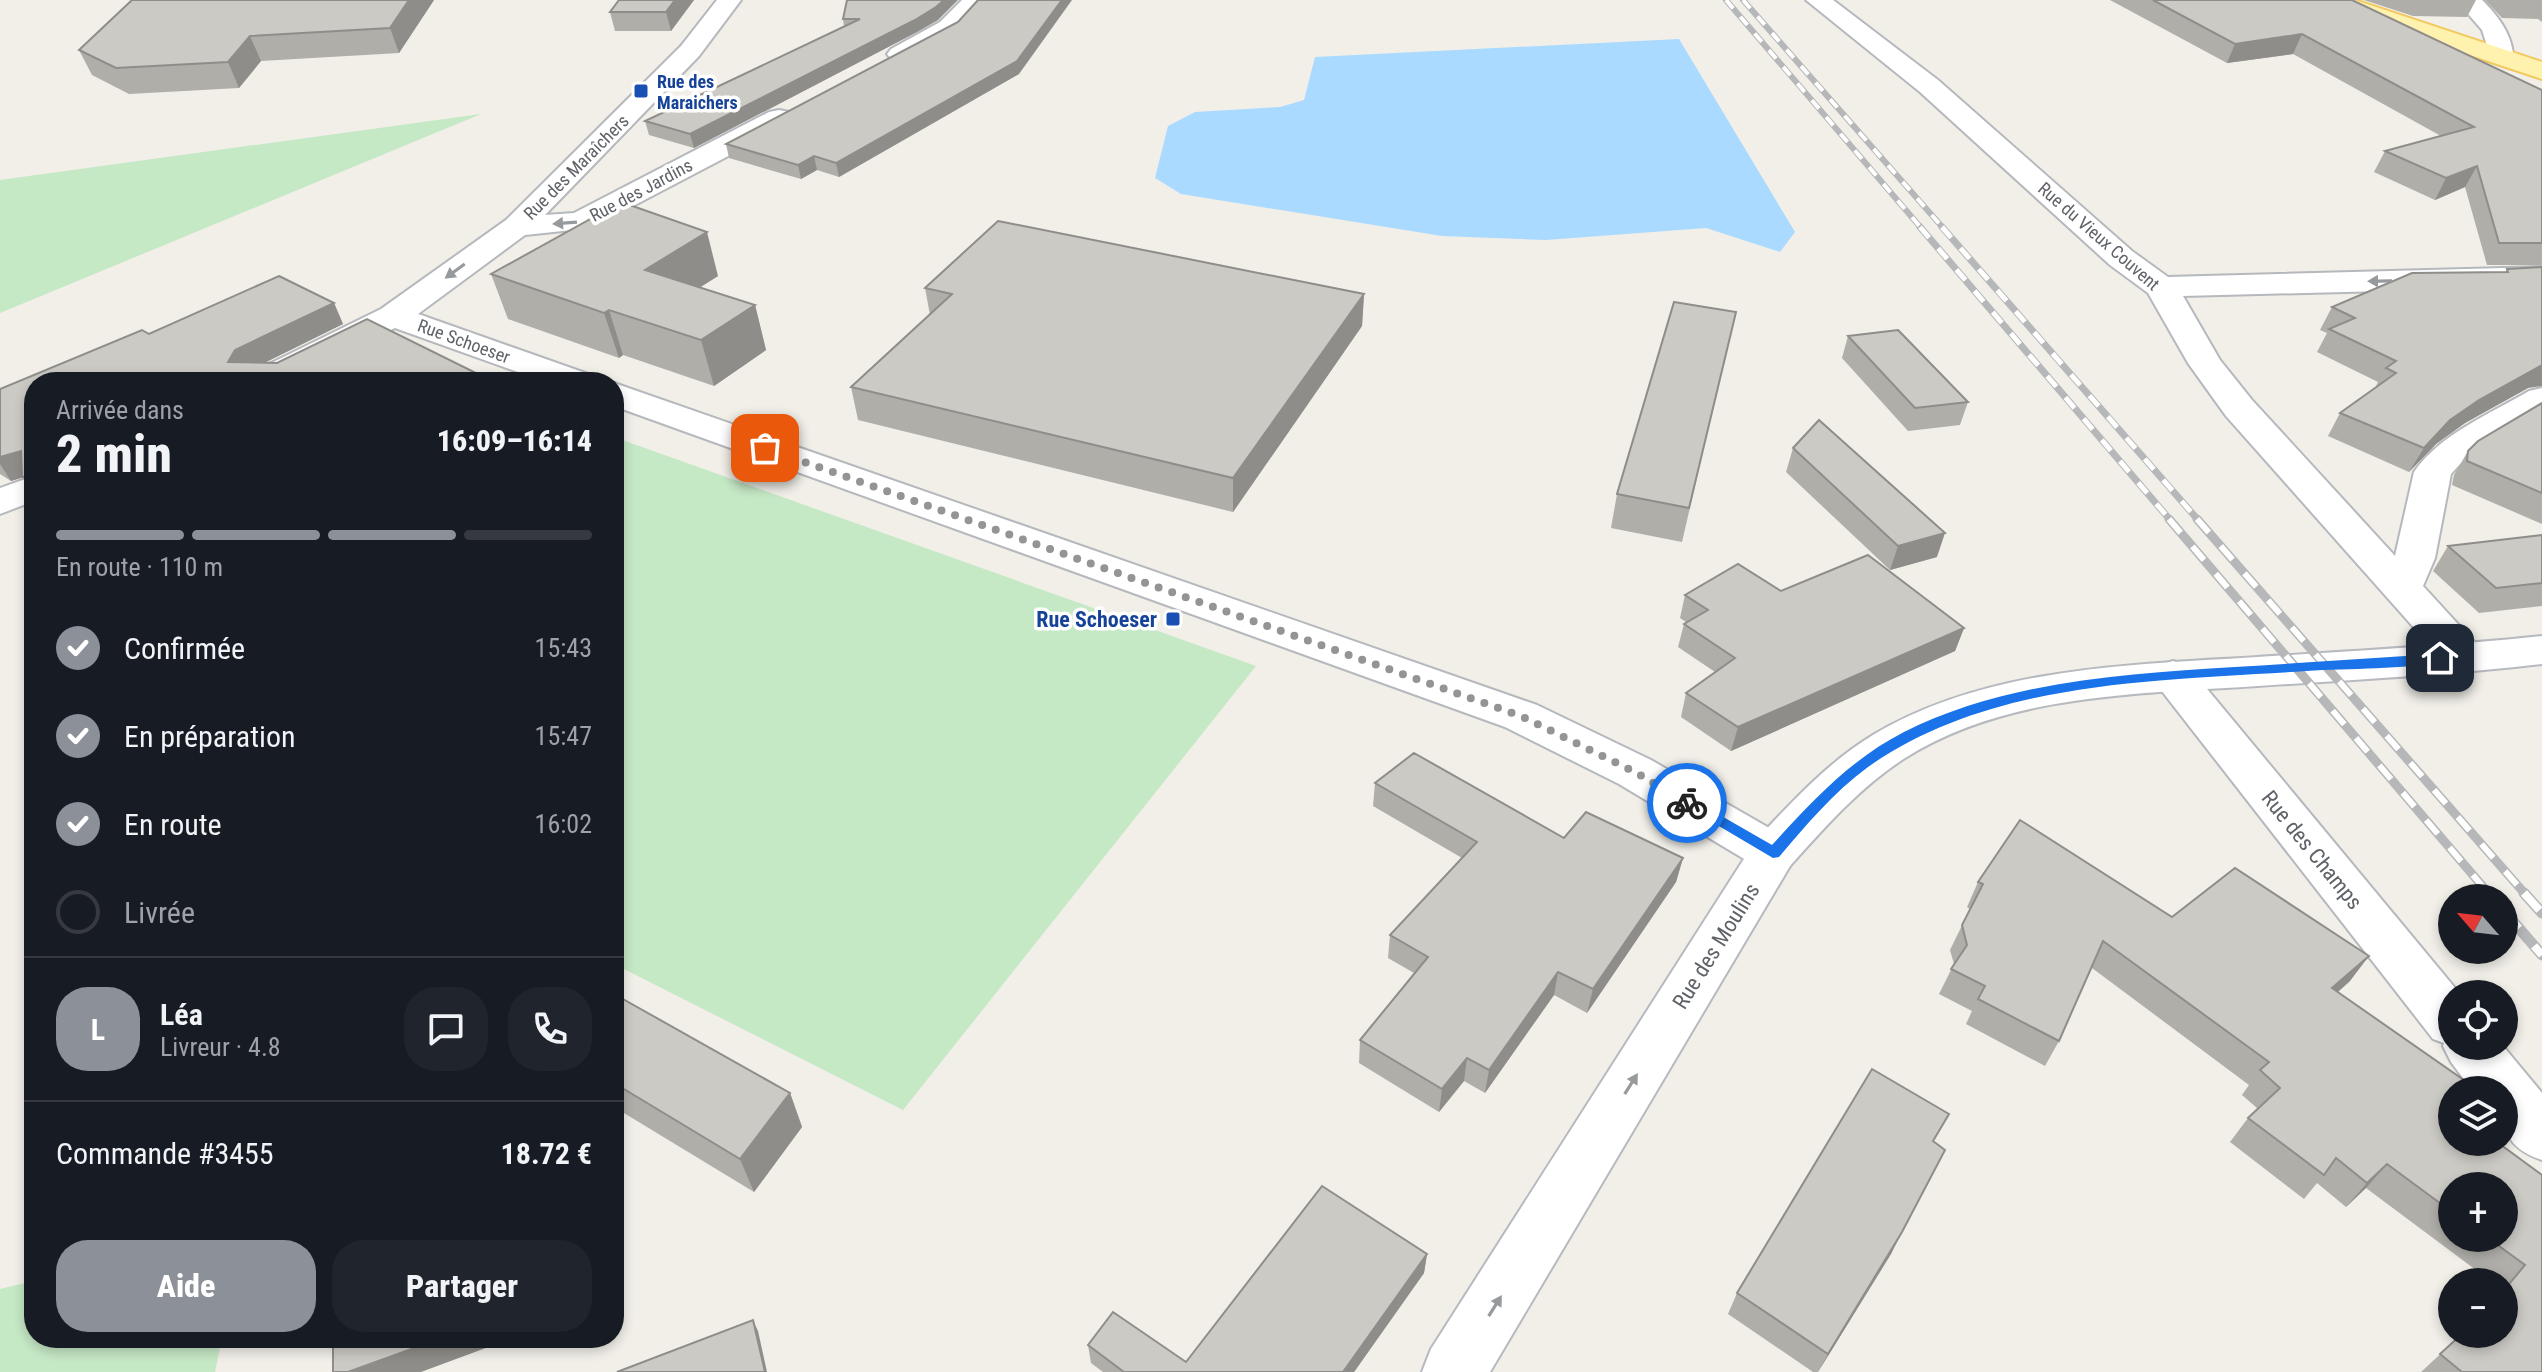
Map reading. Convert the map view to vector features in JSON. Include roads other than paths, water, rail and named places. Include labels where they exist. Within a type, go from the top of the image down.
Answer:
[{"type":"main road","points":[[2333,0],[2542,89]]},
{"type":"main road","points":[[2380,18],[2500,53],[2542,71]]},
{"type":"street","name":"Rue des Maraîchers","points":[[517,226],[690,51],[729,0]]},
{"type":"street","points":[[873,69],[949,27],[975,0]]},
{"type":"street","name":"Rue du Vieux Couvent","points":[[1818,0],[1929,86],[2121,258],[2161,287],[2205,363],[2239,408],[2463,656]]},
{"type":"street","points":[[2468,0],[2500,40],[2500,53]]},
{"type":"street","name":"Rue des Jardins","points":[[517,226],[580,222],[803,105]]},
{"type":"street","points":[[279,372],[393,316],[517,226]]},
{"type":"street","points":[[2161,287],[2542,277]]},
{"type":"street","name":"Rue Schoeser","points":[[393,316],[551,372]]},
{"type":"street","points":[[624,398],[1521,716],[1635,772],[1773,853]]},
{"type":"street","points":[[2402,587],[2415,558],[2433,472],[2448,455],[2542,399]]},
{"type":"street","points":[[0,502],[24,491]]},
{"type":"street","name":"Rue des Moulins","points":[[1454,1372],[1773,853],[1819,801],[1861,765],[1907,736],[1953,715],[2004,700],[2061,689],[2173,676],[2542,650]]},
{"type":"street","name":"Rue des Champs","points":[[2173,676],[2438,1006]]},
{"type":"street","points":[[2481,1060],[2542,1135]]},
{"type":"water","points":[[1679,39],[1795,232],[1780,252],[1706,228],[1546,240],[1442,236],[1181,194],[1155,178],[1168,126],[1195,112],[1280,107],[1304,100],[1315,57]]},
{"type":"railway","points":[[1726,0],[1922,229]]},
{"type":"railway","points":[[1743,0],[1944,229]]},
{"type":"railway","points":[[1920,227],[2171,521]]},
{"type":"railway","points":[[1942,227],[2199,521]]},
{"type":"railway","points":[[2169,519],[2481,884]]},
{"type":"railway","points":[[2197,519],[2526,895]]},
{"type":"railway","points":[[2524,893],[2542,913]]},
{"type":"railway","points":[[2518,927],[2542,955]]},
{"type":"place","name":"Rue des Maraichers","points":[[641,91]]},
{"type":"place","name":"Rue Schoeser","points":[[1173,619]]}]
